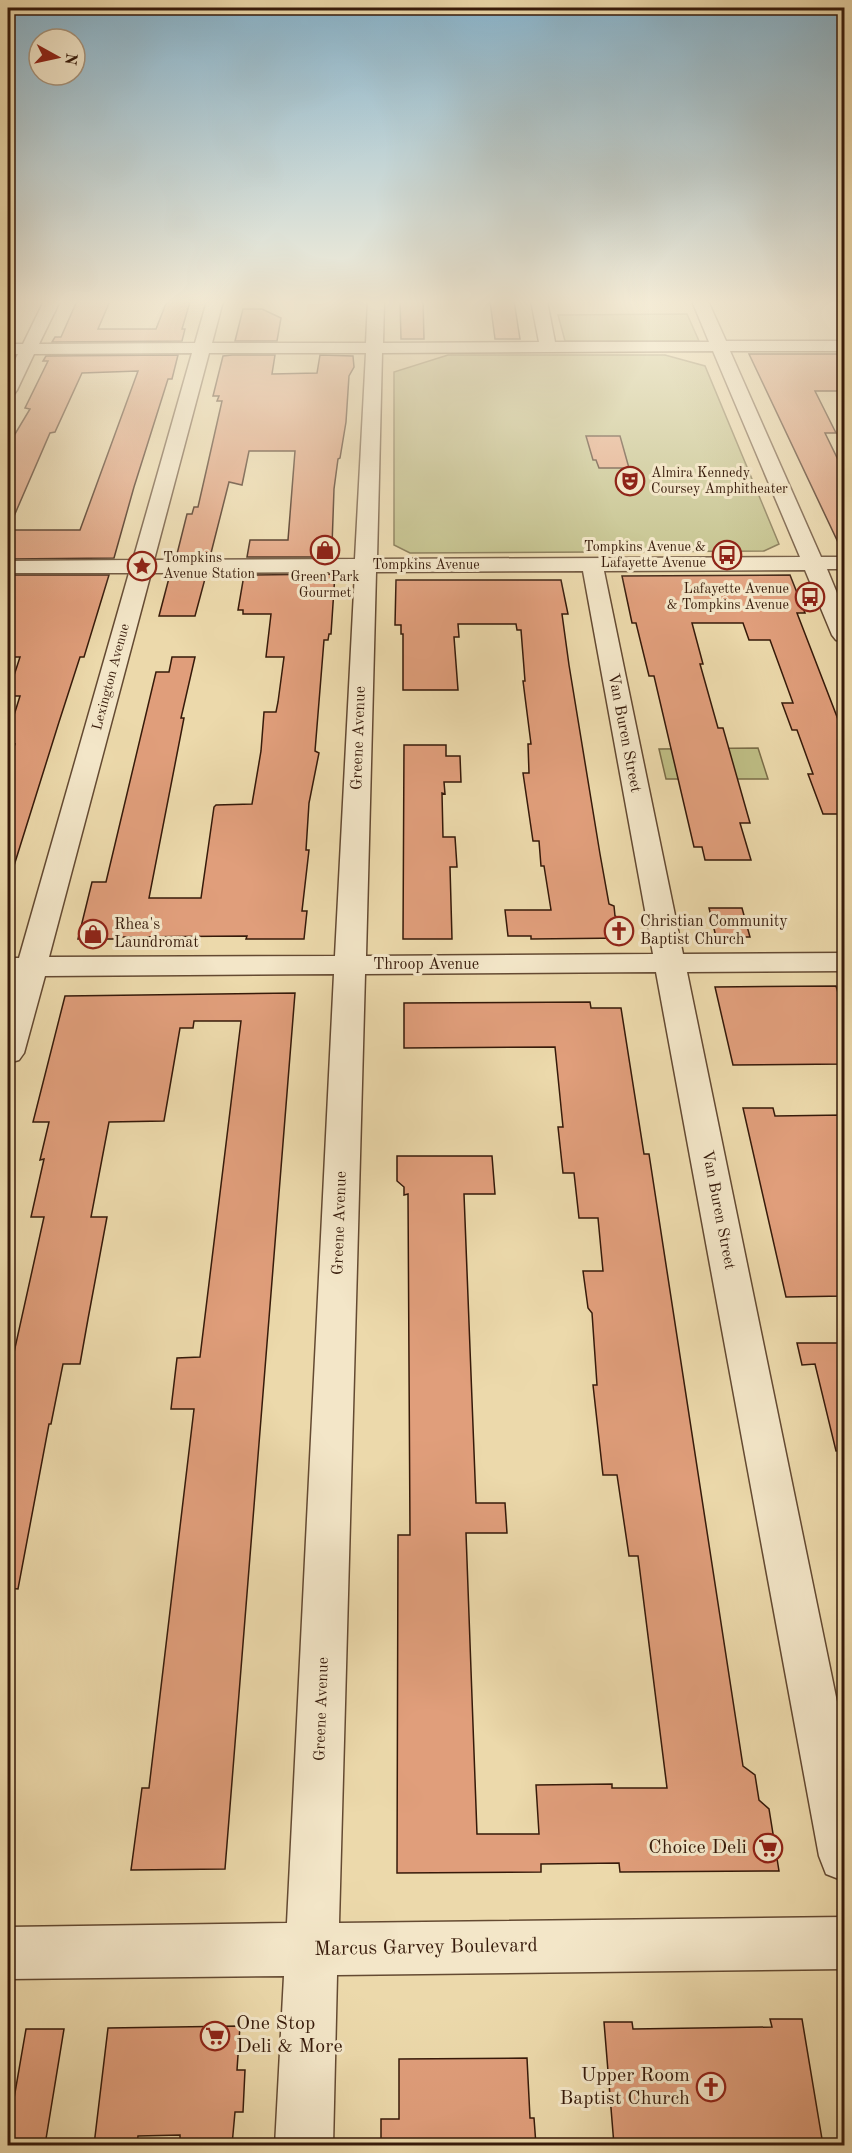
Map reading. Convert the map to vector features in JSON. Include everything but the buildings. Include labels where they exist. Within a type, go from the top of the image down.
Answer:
[{"type":"street","name":"Lexington Avenue","points":[[8,1053],[19,967],[142,566],[187,401]]},
{"type":"street","name":"Greene Avenue","points":[[304,2145],[373,401]]},
{"type":"street","points":[[743,401],[844,635]]},
{"type":"street","name":"Tompkins Avenue","points":[[8,567],[844,563]]},
{"type":"street","name":"Van Buren Street","points":[[591,564],[844,1856]]},
{"type":"street","name":"Throop Avenue","points":[[19,967],[844,962]]},
{"type":"street","name":"Marcus Garvey Boulevard","points":[[8,1953],[844,1943]]},
{"type":"shaded area","points":[[394,401],[720,401],[779,544],[764,551],[410,553],[394,545]]},
{"type":"shaded area","points":[[758,748],[768,779],[666,779],[659,749]]},
{"type":"place","name":"Almira Kennedy Coursey Amphitheater","points":[[630,481]]},
{"type":"place","name":"Green Park Gourmet","points":[[325,550]]},
{"type":"place","name":"Tompkins Avenue & Lafayette Avenue","points":[[727,555]]},
{"type":"place","name":"Tompkins Avenue Station","points":[[142,566]]},
{"type":"place","name":"Lafayette Avenue & Tompkins Avenue","points":[[810,597]]},
{"type":"place","name":"Christian Community Baptist Church","points":[[619,931]]},
{"type":"place","name":"Rhea's Laundromat","points":[[93,934]]},
{"type":"place","name":"Choice Deli","points":[[768,1848]]},
{"type":"place","name":"One Stop Deli & More","points":[[215,2036]]},
{"type":"place","name":"Upper Room Baptist Church","points":[[711,2087]]}]
